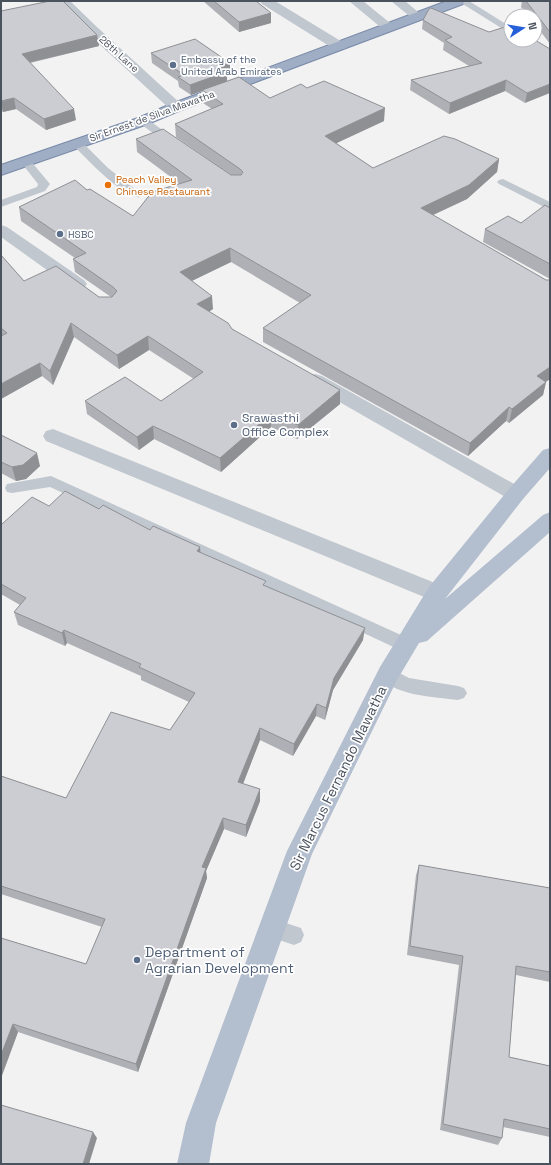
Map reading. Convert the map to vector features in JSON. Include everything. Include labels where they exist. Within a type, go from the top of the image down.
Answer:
[{"type":"highway","name":"Sir Ernest de Silva Mawatha","points":[[1,170],[142,121],[176,106],[459,1]]},
{"type":"main road","name":"Sir Marcus Fernando Mawatha","points":[[193,1164],[201,1123],[282,931],[300,850],[388,674],[437,593],[550,454]]},
{"type":"main road","name":"Sir Marcus Fernando Mawatha","points":[[406,645],[507,559],[550,520]]},
{"type":"street","name":"28th Lane","points":[[63,1],[92,30],[176,106]]},
{"type":"street","points":[[266,1],[339,46]]},
{"type":"street","points":[[355,1],[389,27]]},
{"type":"street","points":[[397,1],[417,16]]},
{"type":"street","points":[[1,230],[89,292]]},
{"type":"street","points":[[301,372],[516,494]]},
{"type":"street","points":[[53,436],[437,593]]},
{"type":"lane","points":[[463,1],[503,26]]},
{"type":"lane","points":[[142,121],[186,151]]},
{"type":"lane","points":[[77,143],[104,170],[136,195]]},
{"type":"lane","points":[[1,204],[41,189],[44,184],[25,161]]},
{"type":"lane","points":[[502,182],[550,207]]},
{"type":"lane","points":[[12,488],[51,481],[406,645]]},
{"type":"lane","points":[[388,674],[406,685],[458,693]]},
{"type":"building","points":[[50,1],[63,1],[97,35],[22,54],[74,109],[44,119],[14,98],[1,101],[1,11]]},
{"type":"building","points":[[214,1],[256,1],[271,13],[239,22]]},
{"type":"building","points":[[526,1],[550,1],[550,32],[543,23],[543,8],[531,8]]},
{"type":"building","points":[[431,8],[489,32],[503,28],[503,48],[543,48],[543,45],[550,49],[550,84],[527,93],[506,80],[450,103],[411,80],[482,63],[445,40],[452,37],[423,20]]},
{"type":"building","points":[[195,39],[230,63],[219,67],[226,72],[190,85],[178,77],[184,75],[151,53]]},
{"type":"building","points":[[239,77],[270,98],[301,84],[307,88],[324,81],[385,108],[325,136],[373,168],[444,136],[455,139],[499,159],[469,185],[421,208],[546,280],[550,280],[550,367],[537,376],[546,382],[512,409],[509,407],[470,443],[263,328],[311,295],[230,248],[180,272],[212,296],[197,304],[228,323],[232,329],[340,390],[298,425],[271,414],[220,458],[153,426],[137,437],[85,401],[125,377],[161,401],[203,372],[148,336],[117,355],[71,323],[50,371],[40,363],[1,384],[1,336],[7,333],[1,328],[1,255],[24,281],[56,266],[99,297],[112,297],[117,291],[73,259],[86,253],[19,207],[75,180],[87,190],[90,189],[133,216],[152,192],[192,180],[136,139],[163,129],[231,175],[241,175],[243,172],[240,169],[175,124],[223,104],[202,90]]},
{"type":"building","points":[[545,205],[550,208],[550,264],[485,229],[508,216],[521,223]]},
{"type":"building","points":[[1,435],[37,453],[23,465],[12,467],[1,462]]},
{"type":"building","points":[[65,491],[99,509],[103,505],[150,530],[153,526],[200,547],[197,551],[266,581],[263,585],[365,628],[334,678],[326,708],[317,704],[294,744],[260,728],[238,782],[260,789],[246,825],[223,818],[202,867],[206,868],[136,1064],[13,1024],[1,1055],[1,938],[86,964],[105,919],[1,886],[1,776],[66,798],[111,712],[170,730],[195,693],[139,667],[141,664],[64,630],[62,633],[14,612],[26,598],[1,584],[1,523],[2,524],[32,497],[49,506]]},
{"type":"building","points":[[419,865],[550,888],[550,972],[516,966],[509,1057],[550,1066],[550,1129],[504,1119],[502,1138],[443,1124],[463,956],[410,946]]},
{"type":"building","points":[[1,1105],[93,1132],[83,1164],[1,1164]]},
{"type":"place","name":"Embassy of the United Arab Emirates","points":[[173,65]]},
{"type":"place","name":"Peach Valley Chinese Restaurant","points":[[108,185]]},
{"type":"place","name":"HSBC","points":[[60,234]]},
{"type":"place","name":"Srawasthi Office Complex","points":[[234,425]]},
{"type":"place","name":"Department of Agrarian Development","points":[[137,960]]}]
